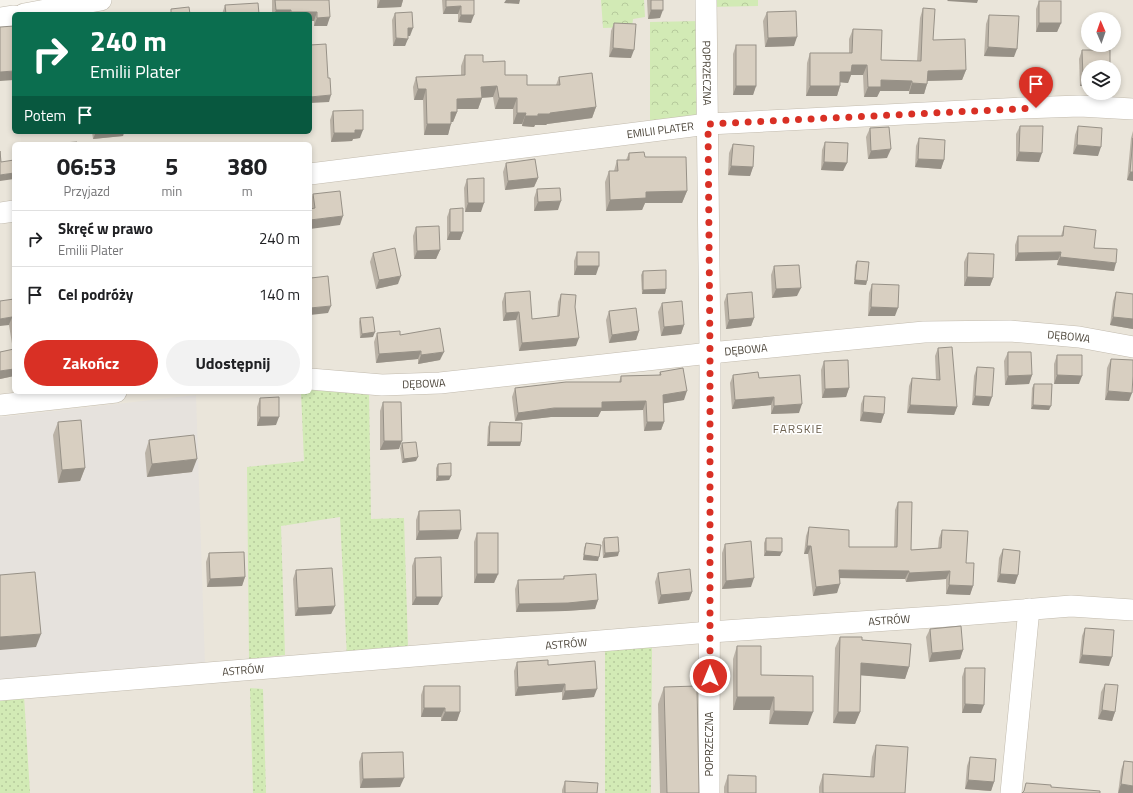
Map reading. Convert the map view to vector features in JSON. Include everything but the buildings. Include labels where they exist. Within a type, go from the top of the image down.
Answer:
[{"type":"street","points":[[35,12],[102,0]]},
{"type":"street","name":"POPRZECZNA","points":[[706,0],[710,353],[709,793]]},
{"type":"street","points":[[0,18],[12,16]]},
{"type":"street","name":"EMILII PLATER","points":[[312,174],[708,124],[1022,108],[1080,106],[1133,109]]},
{"type":"street","points":[[0,213],[12,211]]},
{"type":"street","name":"DĘBOWA","points":[[312,380],[382,384],[440,383],[710,353],[924,332],[1010,332],[1079,337],[1133,346]]},
{"type":"street","points":[[0,405],[98,394]]},
{"type":"street","name":"ASTRÓW","points":[[0,690],[710,632],[1028,609],[1071,606],[1133,610]]},
{"type":"street","points":[[1012,793],[1028,609]]},
{"type":"shaded area","points":[[79,0],[1133,0],[1133,793],[0,793],[0,681],[196,396],[0,417],[0,14]]},
{"type":"shaded area","points":[[196,395],[205,665],[0,681],[0,417]]},
{"type":"green space","points":[[601,0],[644,0],[645,17],[633,19],[632,27],[603,28]]},
{"type":"green space","points":[[712,0],[758,0],[758,6],[712,7]]},
{"type":"green space","points":[[700,21],[699,111],[695,119],[650,125],[650,22]]},
{"type":"green space","points":[[312,390],[369,391],[371,519],[404,518],[408,647],[347,657],[340,517],[281,526],[285,655],[249,659],[247,467],[304,461],[301,394],[312,394]]},
{"type":"green space","points":[[652,646],[651,793],[605,793],[605,650]]},
{"type":"green space","points":[[250,688],[263,689],[266,793],[253,793]]},
{"type":"green space","points":[[24,696],[30,793],[0,793],[0,697]]},
{"type":"district","name":"FARSKIE","points":[[798,428]]},
{"type":"route","points":[[710,676],[708,124],[1036,108]]}]
